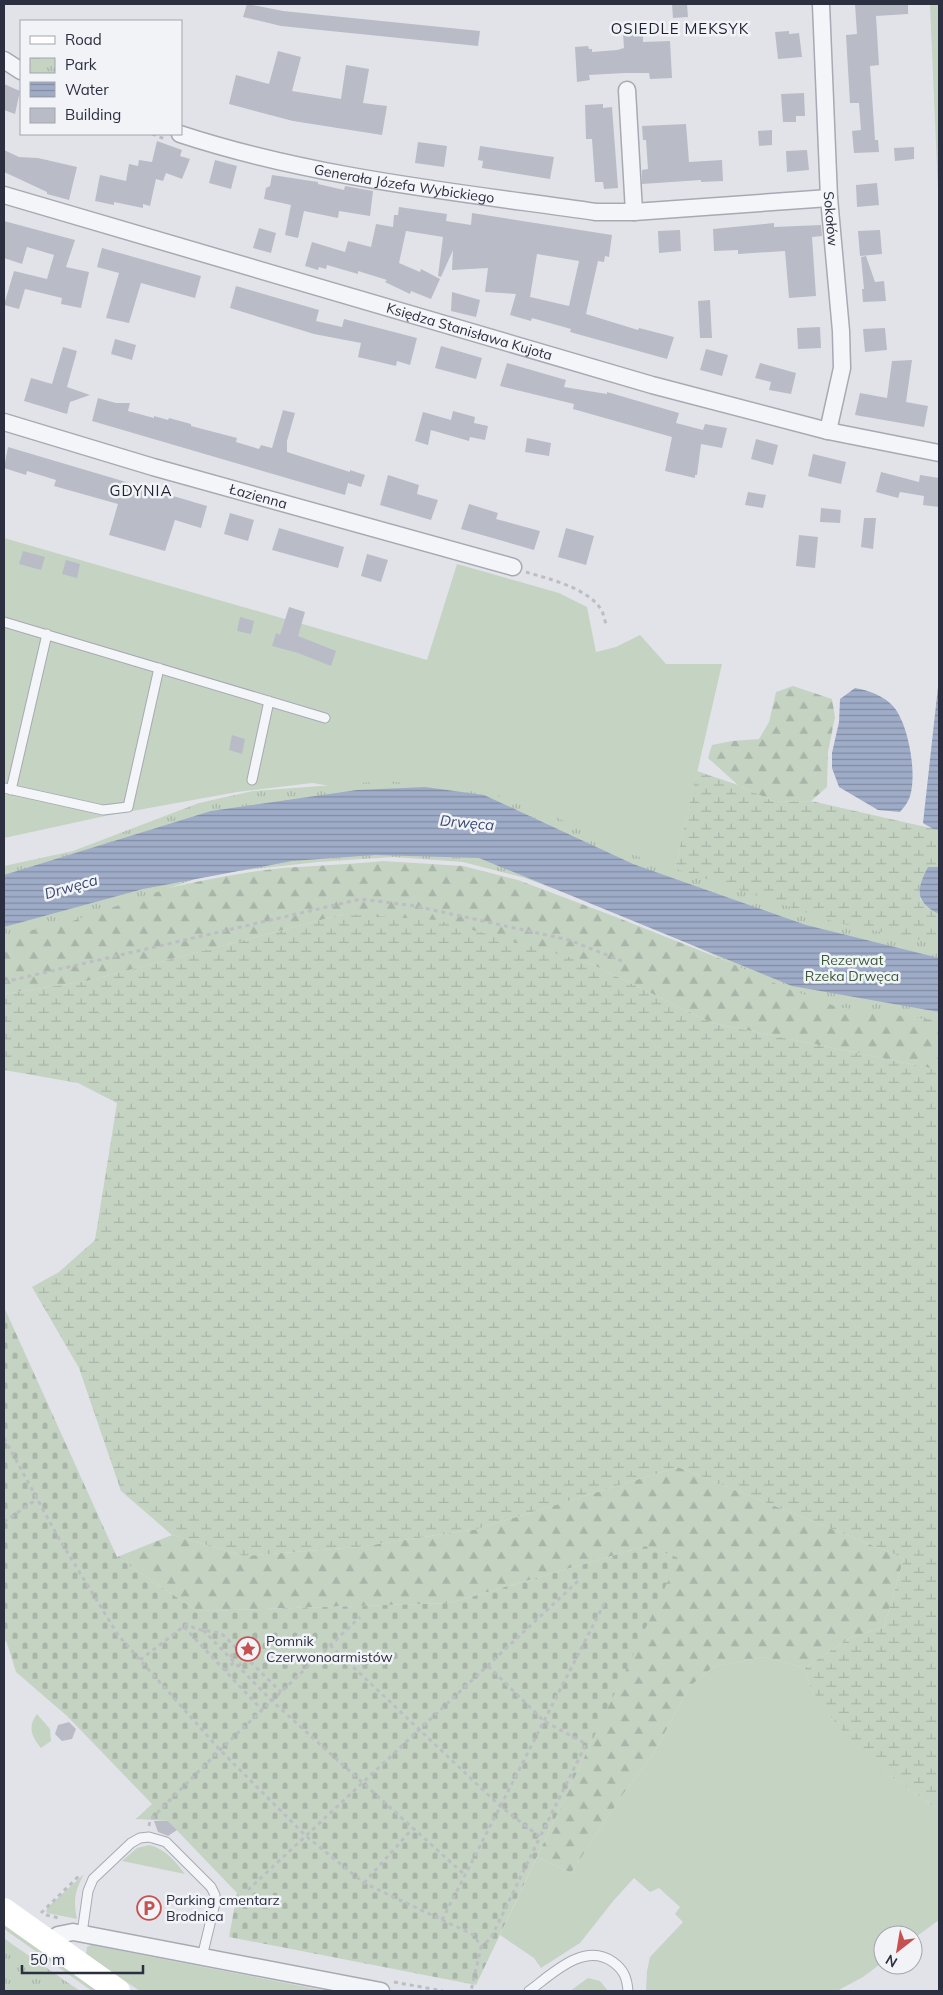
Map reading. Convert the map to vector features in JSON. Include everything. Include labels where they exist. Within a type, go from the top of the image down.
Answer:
[{"type":"main road","points":[[4,1910],[118,1991]]},
{"type":"street","name":"Sokołów","points":[[821,4],[829,198],[841,331],[842,368],[828,431]]},
{"type":"street","points":[[4,60],[20,72]]},
{"type":"street","points":[[4,68],[20,73]]},
{"type":"street","points":[[627,90],[634,212]]},
{"type":"street","name":"Generała Józefa Wybickiego","points":[[174,137],[280,162],[365,178],[596,212],[634,212],[829,198]]},
{"type":"street","name":"Księdza Stanisława Kujota","points":[[4,195],[652,385],[828,431],[939,453]]},
{"type":"street","name":"Łazienna","points":[[4,422],[513,568]]},
{"type":"street","points":[[51,1943],[58,1935],[64,1932],[82,1933],[381,1991]]},
{"type":"lane","points":[[4,622],[325,718]]},
{"type":"lane","points":[[48,634],[7,789],[103,810],[128,807],[159,668]]},
{"type":"lane","points":[[252,780],[269,701]]},
{"type":"lane","points":[[82,1933],[88,1891],[93,1879],[131,1843],[140,1838],[149,1837],[166,1842],[211,1887],[215,1895],[215,1903],[202,1957]]},
{"type":"lane","points":[[529,1991],[570,1962],[589,1955],[608,1958],[623,1970],[627,1980],[628,1991]]},
{"type":"path","points":[[159,135],[174,137]]},
{"type":"path","points":[[513,568],[565,585],[587,596],[601,610],[607,626]]},
{"type":"path","points":[[4,982],[361,899],[415,906],[570,940],[622,961]]},
{"type":"path","points":[[4,1438],[58,1537],[118,1635],[220,1750],[306,1836],[364,1883],[474,1935],[481,1947]]},
{"type":"path","points":[[4,1522],[37,1499]]},
{"type":"path","points":[[248,1890],[578,1581]]},
{"type":"path","points":[[442,1920],[606,1600]]},
{"type":"path","points":[[149,1837],[150,1820],[220,1750],[360,1617]]},
{"type":"path","points":[[140,1660],[187,1624],[196,1629],[221,1633],[281,1692]]},
{"type":"path","points":[[184,1626],[262,1710]]},
{"type":"path","points":[[203,1630],[272,1701],[465,1875]]},
{"type":"path","points":[[330,1645],[500,1806],[540,1837]]},
{"type":"path","points":[[230,1657],[238,1650]]},
{"type":"path","points":[[238,1666],[247,1659]]},
{"type":"path","points":[[225,1671],[234,1662]]},
{"type":"path","points":[[471,1991],[481,1947],[491,1938],[586,1744],[544,1721],[488,1666]]},
{"type":"path","points":[[364,1883],[413,1828]]},
{"type":"green space","points":[[930,4],[939,4],[939,214]]},
{"type":"green space","points":[[4,538],[427,660],[457,564],[559,593],[587,607],[596,652],[616,647],[640,635],[666,664],[722,664],[673,877],[357,790],[312,783],[237,792],[105,816],[4,838]]},
{"type":"green space","points":[[793,686],[832,699],[835,717],[828,752],[827,787],[811,801],[775,802],[738,785],[708,758],[712,745],[759,739],[769,722],[776,692]]},
{"type":"green space","points":[[697,771],[738,785],[775,802],[811,801],[939,830],[939,867],[920,899],[927,907],[939,914],[939,958],[673,877]]},
{"type":"green space","name":"Rezerwat Rzeka Drwęca","points":[[386,781],[466,789],[526,801],[619,850],[838,923],[939,944],[939,1021],[837,1007],[781,986],[640,921],[525,878],[463,862],[393,857],[318,862],[210,874],[61,925],[4,935],[4,866],[73,851],[199,803],[253,791]]},
{"type":"green space","points":[[383,861],[463,866],[518,880],[799,990],[939,1017],[939,1070],[712,1023],[587,962],[344,914],[87,981],[4,994],[4,931],[127,898],[220,877],[284,868]]},
{"type":"green space","points":[[344,914],[437,920],[587,962],[712,1023],[939,1070],[939,1810],[886,1773],[838,1726],[811,1689],[805,1668],[848,1639],[884,1627],[904,1558],[678,1467],[477,1529],[358,1547],[244,1556],[172,1535],[121,1491],[79,1368],[32,1287],[59,1272],[95,1240],[117,1103],[78,1083],[4,1070],[4,994],[87,981]]},
{"type":"green space","points":[[4,1307],[117,1557],[197,1611],[450,1603],[646,1546],[679,1558],[476,1985],[229,1937],[237,1893],[168,1821],[136,1819],[152,1804],[67,1716],[16,1672],[4,1639]]},
{"type":"green space","points":[[678,1467],[904,1558],[884,1627],[848,1639],[805,1668],[763,1657],[713,1667],[689,1687],[654,1753],[623,1794],[571,1873],[537,1857],[678,1558],[646,1546],[450,1603],[197,1611],[117,1557],[172,1535],[244,1556],[358,1547],[477,1529]]},
{"type":"green space","points":[[763,1657],[805,1668],[811,1689],[886,1773],[939,1810],[939,1920],[923,1932],[923,1925],[873,1925],[873,1970],[837,1991],[646,1991],[650,1957],[683,1922],[675,1914],[680,1907],[659,1888],[650,1892],[634,1878],[580,1943],[541,1968],[534,1958],[500,1935],[537,1857],[571,1873],[623,1794],[654,1753],[689,1687],[713,1667]]},
{"type":"green space","points":[[37,1714],[50,1729],[51,1741],[41,1748],[35,1740],[31,1728]]},
{"type":"green space","points":[[149,1845],[160,1849],[174,1860],[185,1874],[122,1861],[137,1848]]},
{"type":"green space","points":[[84,1874],[76,1896],[77,1919],[47,1913],[48,1907]]},
{"type":"green space","points":[[4,1925],[98,1991],[92,1991],[4,1929]]},
{"type":"green space","points":[[4,1938],[12,1944],[80,1991],[4,1991]]},
{"type":"green space","points":[[91,1945],[327,1991],[140,1991],[86,1955],[87,1947]]},
{"type":"green space","points":[[588,1978],[600,1981],[608,1991],[570,1991]]},
{"type":"water","points":[[939,678],[939,830],[923,823]]},
{"type":"water","points":[[855,688],[876,694],[889,702],[899,714],[904,725],[910,751],[913,778],[909,799],[900,812],[878,810],[839,787],[832,768],[832,753],[839,722],[840,699]]},
{"type":"water","name":"Rezerwat Rzeka Drwęca","points":[[425,787],[484,795],[633,864],[806,925],[939,958],[939,1012],[792,986],[479,858],[375,855],[292,861],[143,889],[4,927],[4,875],[211,811],[357,790]]},
{"type":"water","points":[[928,867],[939,867],[939,914],[925,905],[920,895],[921,882]]},
{"type":"building","points":[[247,4],[283,11],[480,31],[478,46],[281,26],[243,17]]},
{"type":"building","points":[[672,4],[687,4],[688,17],[673,18]]},
{"type":"building","points":[[855,4],[908,4],[908,14],[876,16],[879,65],[870,66],[875,140],[878,140],[879,152],[854,153],[852,131],[861,130],[859,103],[850,103],[846,35],[857,34]]},
{"type":"building","points":[[789,31],[789,34],[799,33],[802,57],[778,59],[775,32]]},
{"type":"building","points":[[643,32],[643,42],[670,41],[672,78],[650,79],[649,73],[625,73],[589,75],[590,80],[577,82],[575,47],[588,46],[589,49],[592,49],[592,52],[617,50],[624,48],[623,33]]},
{"type":"building","points":[[278,51],[301,57],[292,91],[341,99],[346,65],[369,69],[363,103],[387,106],[382,135],[293,121],[229,104],[236,75],[269,84]]},
{"type":"building","points":[[4,84],[20,91],[15,114],[4,110]]},
{"type":"building","points":[[804,93],[805,116],[796,116],[796,122],[783,122],[781,94]]},
{"type":"building","points":[[603,104],[603,108],[612,107],[618,188],[604,189],[603,182],[595,182],[592,139],[586,139],[585,105]]},
{"type":"building","points":[[686,124],[689,162],[722,160],[723,181],[701,182],[701,180],[642,184],[642,170],[648,169],[646,140],[643,140],[642,126]]},
{"type":"building","points":[[772,130],[772,145],[759,146],[758,131]]},
{"type":"building","points":[[157,141],[182,150],[180,156],[190,159],[182,179],[166,173],[163,181],[156,179],[150,206],[143,204],[143,208],[114,202],[114,205],[95,201],[100,175],[126,181],[129,164],[138,166],[139,160],[152,162]]},
{"type":"building","points":[[418,142],[447,146],[444,167],[415,163]]},
{"type":"building","points":[[480,146],[554,157],[550,179],[482,168],[483,161],[478,160]]},
{"type":"building","points":[[914,147],[914,159],[895,161],[894,148]]},
{"type":"building","points":[[4,150],[19,157],[38,158],[77,167],[69,200],[47,194],[47,192],[4,172]]},
{"type":"building","points":[[807,150],[809,170],[787,172],[786,151]]},
{"type":"building","points":[[215,160],[237,166],[231,189],[209,183]]},
{"type":"building","points":[[272,175],[318,182],[318,184],[344,190],[345,186],[373,191],[370,216],[339,211],[338,218],[304,211],[298,238],[285,235],[291,205],[264,199],[266,188],[270,186]]},
{"type":"building","points":[[877,183],[879,205],[857,207],[856,185]]},
{"type":"building","points":[[399,207],[447,214],[446,221],[471,225],[472,213],[612,235],[609,257],[605,256],[604,262],[598,261],[586,314],[638,330],[639,328],[674,337],[667,359],[570,332],[571,329],[532,318],[531,321],[510,315],[516,294],[485,292],[488,268],[452,270],[453,250],[441,277],[438,276],[443,237],[406,231],[399,263],[420,272],[421,269],[440,279],[431,299],[411,291],[410,294],[385,282],[387,280],[358,271],[358,274],[327,265],[326,269],[319,267],[318,270],[305,266],[312,242],[345,252],[348,241],[371,247],[376,224],[393,227],[394,215],[398,215]],"holes":[[[537,254],[579,261],[569,306],[530,297]]]},
{"type":"building","points":[[4,221],[75,240],[66,267],[89,272],[81,308],[61,304],[62,298],[25,289],[19,309],[4,305],[14,271],[47,279],[54,255],[27,247],[22,264],[4,258]]},
{"type":"building","points":[[774,223],[774,227],[821,225],[822,236],[812,237],[816,296],[789,298],[785,251],[738,254],[738,250],[714,251],[713,229]]},
{"type":"building","points":[[259,228],[276,233],[271,253],[253,248]]},
{"type":"building","points":[[680,230],[681,251],[659,253],[658,231]]},
{"type":"building","points":[[880,230],[882,254],[860,256],[858,231]]},
{"type":"building","points":[[102,248],[201,276],[195,298],[141,283],[129,323],[106,318],[119,273],[97,267]]},
{"type":"building","points":[[866,256],[875,282],[884,281],[886,301],[863,302],[862,289],[864,289],[861,257]]},
{"type":"building","points":[[236,286],[319,310],[316,321],[342,327],[344,319],[417,338],[410,365],[397,361],[396,366],[358,357],[361,343],[314,334],[230,308]]},
{"type":"building","points":[[452,292],[480,300],[476,317],[451,311]]},
{"type":"building","points":[[710,300],[712,338],[700,338],[698,301]]},
{"type":"building","points":[[820,327],[821,348],[798,349],[797,328]]},
{"type":"building","points":[[885,328],[887,350],[865,352],[863,329]]},
{"type":"building","points":[[115,339],[136,345],[132,360],[111,354]]},
{"type":"building","points":[[441,346],[482,358],[476,379],[435,368]]},
{"type":"building","points":[[63,347],[77,351],[67,387],[90,395],[70,402],[67,414],[24,401],[31,378],[52,384]]},
{"type":"building","points":[[706,349],[728,355],[722,376],[700,370]]},
{"type":"building","points":[[912,360],[906,402],[928,406],[924,427],[855,415],[860,393],[887,398],[892,361]]},
{"type":"building","points":[[507,363],[566,380],[564,387],[607,394],[607,392],[679,413],[676,423],[703,430],[705,424],[727,428],[722,448],[701,444],[695,478],[665,471],[672,437],[573,409],[574,404],[500,386]]},
{"type":"building","points":[[760,363],[796,373],[791,394],[769,390],[771,382],[755,378]]},
{"type":"building","points":[[98,398],[116,403],[130,403],[128,411],[154,418],[154,416],[168,420],[169,418],[191,424],[191,426],[237,438],[236,442],[259,449],[261,445],[272,448],[283,410],[295,413],[287,441],[287,452],[365,475],[361,487],[348,483],[345,495],[92,421]]},
{"type":"building","points":[[453,411],[475,417],[474,423],[488,426],[485,440],[470,437],[469,441],[431,430],[428,445],[415,441],[423,412],[451,420]]},
{"type":"building","points":[[527,438],[551,443],[549,456],[525,452]]},
{"type":"building","points":[[756,439],[778,445],[773,465],[751,459]]},
{"type":"building","points":[[8,447],[207,506],[201,528],[175,520],[165,551],[109,535],[118,504],[54,486],[56,480],[27,471],[26,475],[4,468]]},
{"type":"building","points":[[813,454],[846,462],[841,484],[808,476]]},
{"type":"building","points":[[881,472],[919,482],[920,475],[939,478],[939,507],[923,505],[924,496],[900,492],[898,498],[876,492]]},
{"type":"building","points":[[388,475],[419,485],[417,494],[438,500],[431,520],[380,505]]},
{"type":"building","points":[[748,492],[766,495],[763,508],[745,505]]},
{"type":"building","points":[[469,504],[498,513],[496,519],[540,531],[534,550],[461,529]]},
{"type":"building","points":[[821,508],[841,510],[840,523],[820,522]]},
{"type":"building","points":[[230,513],[254,520],[248,541],[224,534]]},
{"type":"building","points":[[864,518],[876,518],[873,549],[861,547]]},
{"type":"building","points":[[279,528],[344,547],[338,568],[272,550]]},
{"type":"building","points":[[566,528],[594,536],[586,565],[558,557]]},
{"type":"building","points":[[799,535],[818,537],[815,568],[796,566]]},
{"type":"building","points":[[23,551],[45,557],[41,570],[19,564]]},
{"type":"building","points":[[367,554],[388,560],[381,582],[361,576]]},
{"type":"building","points":[[66,560],[80,564],[77,578],[62,574]]},
{"type":"building","points":[[289,607],[305,612],[298,636],[336,651],[331,666],[298,653],[272,646],[276,633],[280,635]]},
{"type":"building","points":[[240,617],[254,621],[251,634],[237,631]]},
{"type":"building","points":[[232,735],[245,739],[242,754],[229,750]]},
{"type":"building","points":[[69,1722],[76,1729],[72,1739],[62,1741],[55,1734],[58,1725]]},
{"type":"building","points":[[154,1821],[168,1821],[177,1830],[168,1836],[158,1832]]},
{"type":"place","name":"Pomnik Czerwonoarmistów","points":[[248,1649]]},
{"type":"place","name":"Parking cmentarz Brodnica","points":[[149,1908]]},
{"type":"district","name":"OSIEDLE MEKSYK","points":[[680,29]]},
{"type":"district","name":"GDYNIA","points":[[141,491]]},
{"type":"water label","name":"Drwęca","points":[[467,823]]},
{"type":"water label","name":"Drwęca","points":[[71,887]]}]
